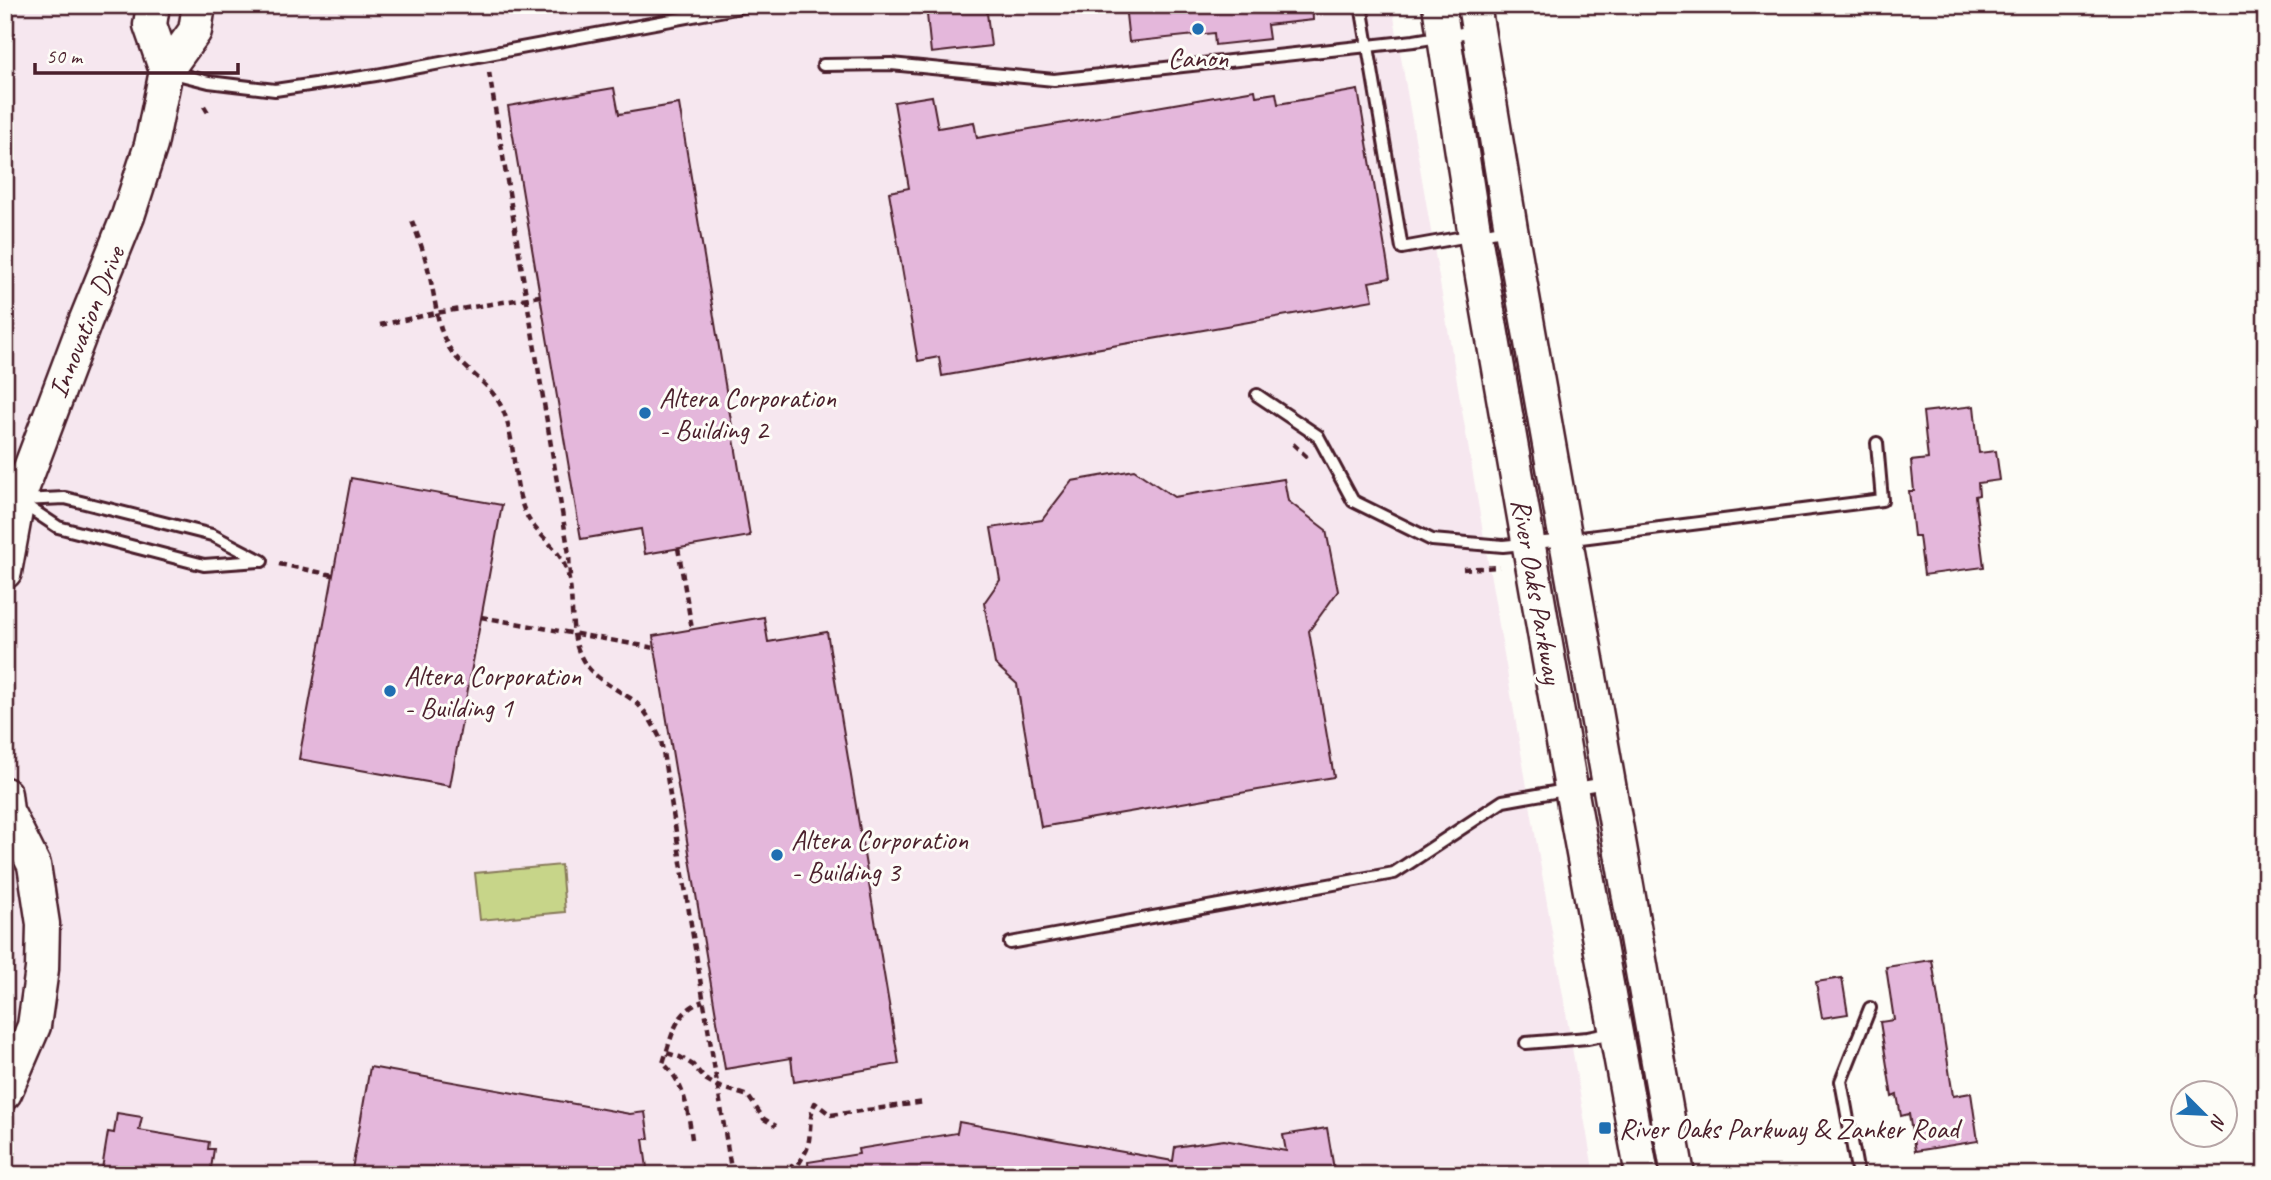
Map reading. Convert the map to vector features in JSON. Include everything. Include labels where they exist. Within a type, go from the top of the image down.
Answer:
[{"type":"street","points":[[153,5],[150,25],[166,71]]},
{"type":"street","name":"Innovation Drive","points":[[5,572],[11,499],[128,216],[151,145],[166,71],[195,31],[199,5]]},
{"type":"street","name":"River Oaks Parkway","points":[[1438,5],[1475,236],[1571,788],[1642,1175]]},
{"type":"street","name":"River Oaks Parkway","points":[[1476,18],[1565,540],[1678,1175]]},
{"type":"street","points":[[5,1093],[34,1026],[42,968],[43,924],[34,865],[6,807]]},
{"type":"street","points":[[1616,1033],[1652,1027]]},
{"type":"lane","points":[[166,71],[209,82],[275,90],[376,75],[752,5]]},
{"type":"lane","points":[[1360,5],[1402,248],[1511,229]]},
{"type":"lane","points":[[823,65],[891,64],[1055,80],[1445,37],[1476,18]]},
{"type":"lane","points":[[1257,395],[1318,436],[1353,501],[1433,540],[1503,546],[1882,500],[1877,443]]},
{"type":"lane","points":[[11,499],[65,498],[212,535],[262,561]]},
{"type":"lane","points":[[11,499],[58,527],[204,565],[262,561]]},
{"type":"lane","points":[[1010,943],[1394,873],[1503,801],[1608,782]]},
{"type":"lane","points":[[1858,1175],[1842,1081],[1870,1008]]},
{"type":"lane","points":[[1526,1042],[1588,1038],[1616,1033]]},
{"type":"path","points":[[486,54],[569,554],[571,618],[575,643],[584,662],[596,675],[611,688],[632,699],[650,718],[661,740],[732,1175]]},
{"type":"path","points":[[204,106],[209,114]]},
{"type":"path","points":[[412,221],[432,283],[436,313],[448,346],[500,404],[528,517],[563,562],[570,583]]},
{"type":"path","points":[[380,324],[540,296]]},
{"type":"path","points":[[678,548],[692,629]]},
{"type":"path","points":[[262,561],[332,575]]},
{"type":"path","points":[[1463,569],[1507,566]]},
{"type":"path","points":[[481,617],[655,648]]},
{"type":"path","points":[[692,1139],[681,1087],[672,1071],[663,1063],[669,1038],[678,1020],[690,1006],[703,1001]]},
{"type":"path","points":[[667,1053],[693,1065],[705,1079],[718,1086],[748,1096],[764,1119],[776,1126]]},
{"type":"path","points":[[794,1175],[797,1163],[807,1149],[810,1115],[815,1103],[831,1115],[925,1102]]},
{"type":"path","points":[[778,1175],[797,1163]]},
{"type":"shaded area","points":[[5,5],[1392,5],[1594,1175],[5,1175]]},
{"type":"green space","points":[[561,865],[565,912],[480,920],[475,873]]},
{"type":"building","points":[[926,5],[986,5],[991,46],[931,53]]},
{"type":"building","points":[[1125,5],[1312,5],[1313,20],[1267,25],[1269,39],[1215,45],[1214,33],[1129,42]]},
{"type":"building","name":"Altera Corporation - Building 2","points":[[614,88],[619,114],[679,104],[750,536],[645,554],[641,529],[581,539],[508,106]]},
{"type":"building","points":[[1255,90],[1256,96],[1276,93],[1278,104],[1358,90],[1390,278],[1369,282],[1373,300],[942,376],[939,357],[918,361],[889,192],[909,188],[894,102],[932,96],[938,128],[974,122],[977,138]]},
{"type":"building","points":[[1974,406],[1979,453],[1996,451],[2000,480],[1978,483],[1979,495],[1975,496],[1984,567],[1924,575],[1919,536],[1914,536],[1909,491],[1914,491],[1911,461],[1928,459],[1923,412]]},
{"type":"building","points":[[1134,470],[1174,497],[1284,479],[1288,501],[1326,530],[1338,591],[1309,631],[1334,777],[1041,827],[1017,684],[995,664],[984,603],[1000,580],[991,528],[1042,520],[1072,481]]},
{"type":"building","name":"Altera Corporation - Building 1","points":[[351,478],[502,505],[450,786],[299,759]]},
{"type":"building","name":"Altera Corporation - Building 3","points":[[764,617],[768,642],[827,632],[899,1064],[794,1082],[791,1058],[725,1069],[653,636]]},
{"type":"building","points":[[1932,960],[1953,1096],[1971,1093],[1978,1141],[1915,1151],[1909,1114],[1901,1116],[1897,1095],[1892,1097],[1880,1022],[1894,1020],[1886,967]]},
{"type":"building","points":[[1842,978],[1848,1014],[1822,1018],[1816,982]]},
{"type":"building","points":[[370,1067],[630,1114],[645,1112],[649,1139],[643,1139],[648,1175],[351,1175]]},
{"type":"building","points":[[117,1113],[142,1117],[139,1130],[209,1142],[208,1149],[214,1149],[210,1175],[101,1175],[108,1132],[114,1133]]},
{"type":"building","points":[[959,1122],[1173,1161],[1175,1147],[1224,1140],[1286,1151],[1283,1135],[1327,1128],[1335,1175],[809,1175],[808,1162],[859,1154],[858,1149],[957,1133]]},
{"type":"place","name":"Canon","points":[[1198,29]]},
{"type":"place","name":"Altera Corporation - Building 2","points":[[645,413]]},
{"type":"place","name":"Altera Corporation - Building 1","points":[[390,691]]},
{"type":"place","name":"Altera Corporation - Building 3","points":[[777,855]]},
{"type":"place","name":"River Oaks Parkway & Zanker Road","points":[[1605,1128]]}]
